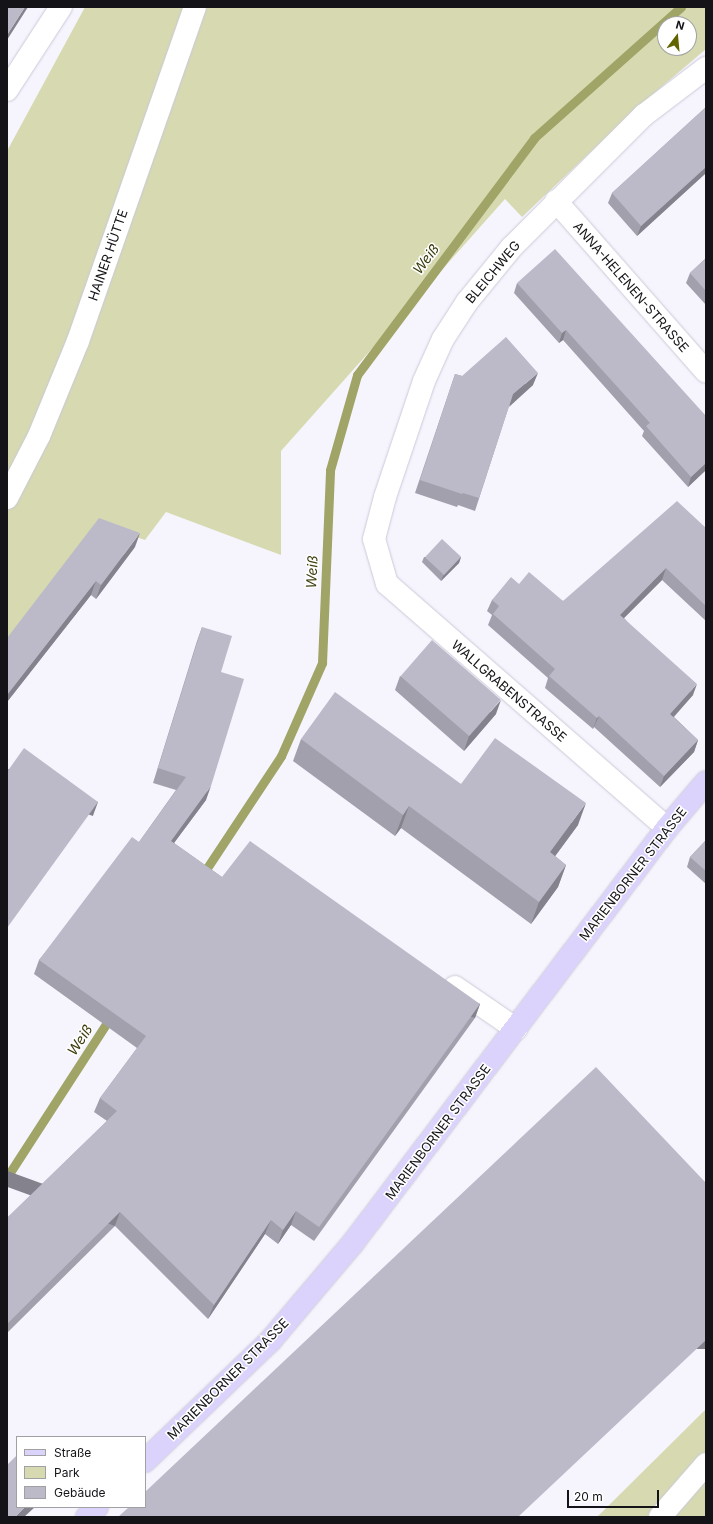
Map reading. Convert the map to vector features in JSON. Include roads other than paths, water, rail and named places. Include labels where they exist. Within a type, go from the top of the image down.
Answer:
[{"type":"main road","name":"MARIENBORNER STRASSE","points":[[146,1460],[271,1340],[353,1243],[516,1030],[666,828],[706,782]]},
{"type":"main road","points":[[87,1517],[96,1508]]},
{"type":"street","points":[[7,90],[61,7]]},
{"type":"street","name":"HAINER HÜTTE","points":[[7,498],[39,436],[78,341],[195,7]]},
{"type":"street","name":"BLEICHWEG","points":[[374,539],[385,497],[424,381],[443,339],[467,302],[511,248],[556,201],[644,115],[706,68]]},
{"type":"street","name":"ANNA-HELENEN-STRASSE","points":[[556,201],[702,359]]},
{"type":"street","name":"WALLGRABENSTRASSE","points":[[374,539],[387,584],[666,828]]},
{"type":"street","points":[[439,975],[516,1030]]},
{"type":"street","points":[[660,1517],[706,1464]]},
{"type":"waterway","name":"Weiß","points":[[201,877],[281,756],[322,663],[330,470],[357,375],[534,138],[681,7]]},
{"type":"waterway","name":"Weiß","points":[[7,1177],[112,1015]]}]
